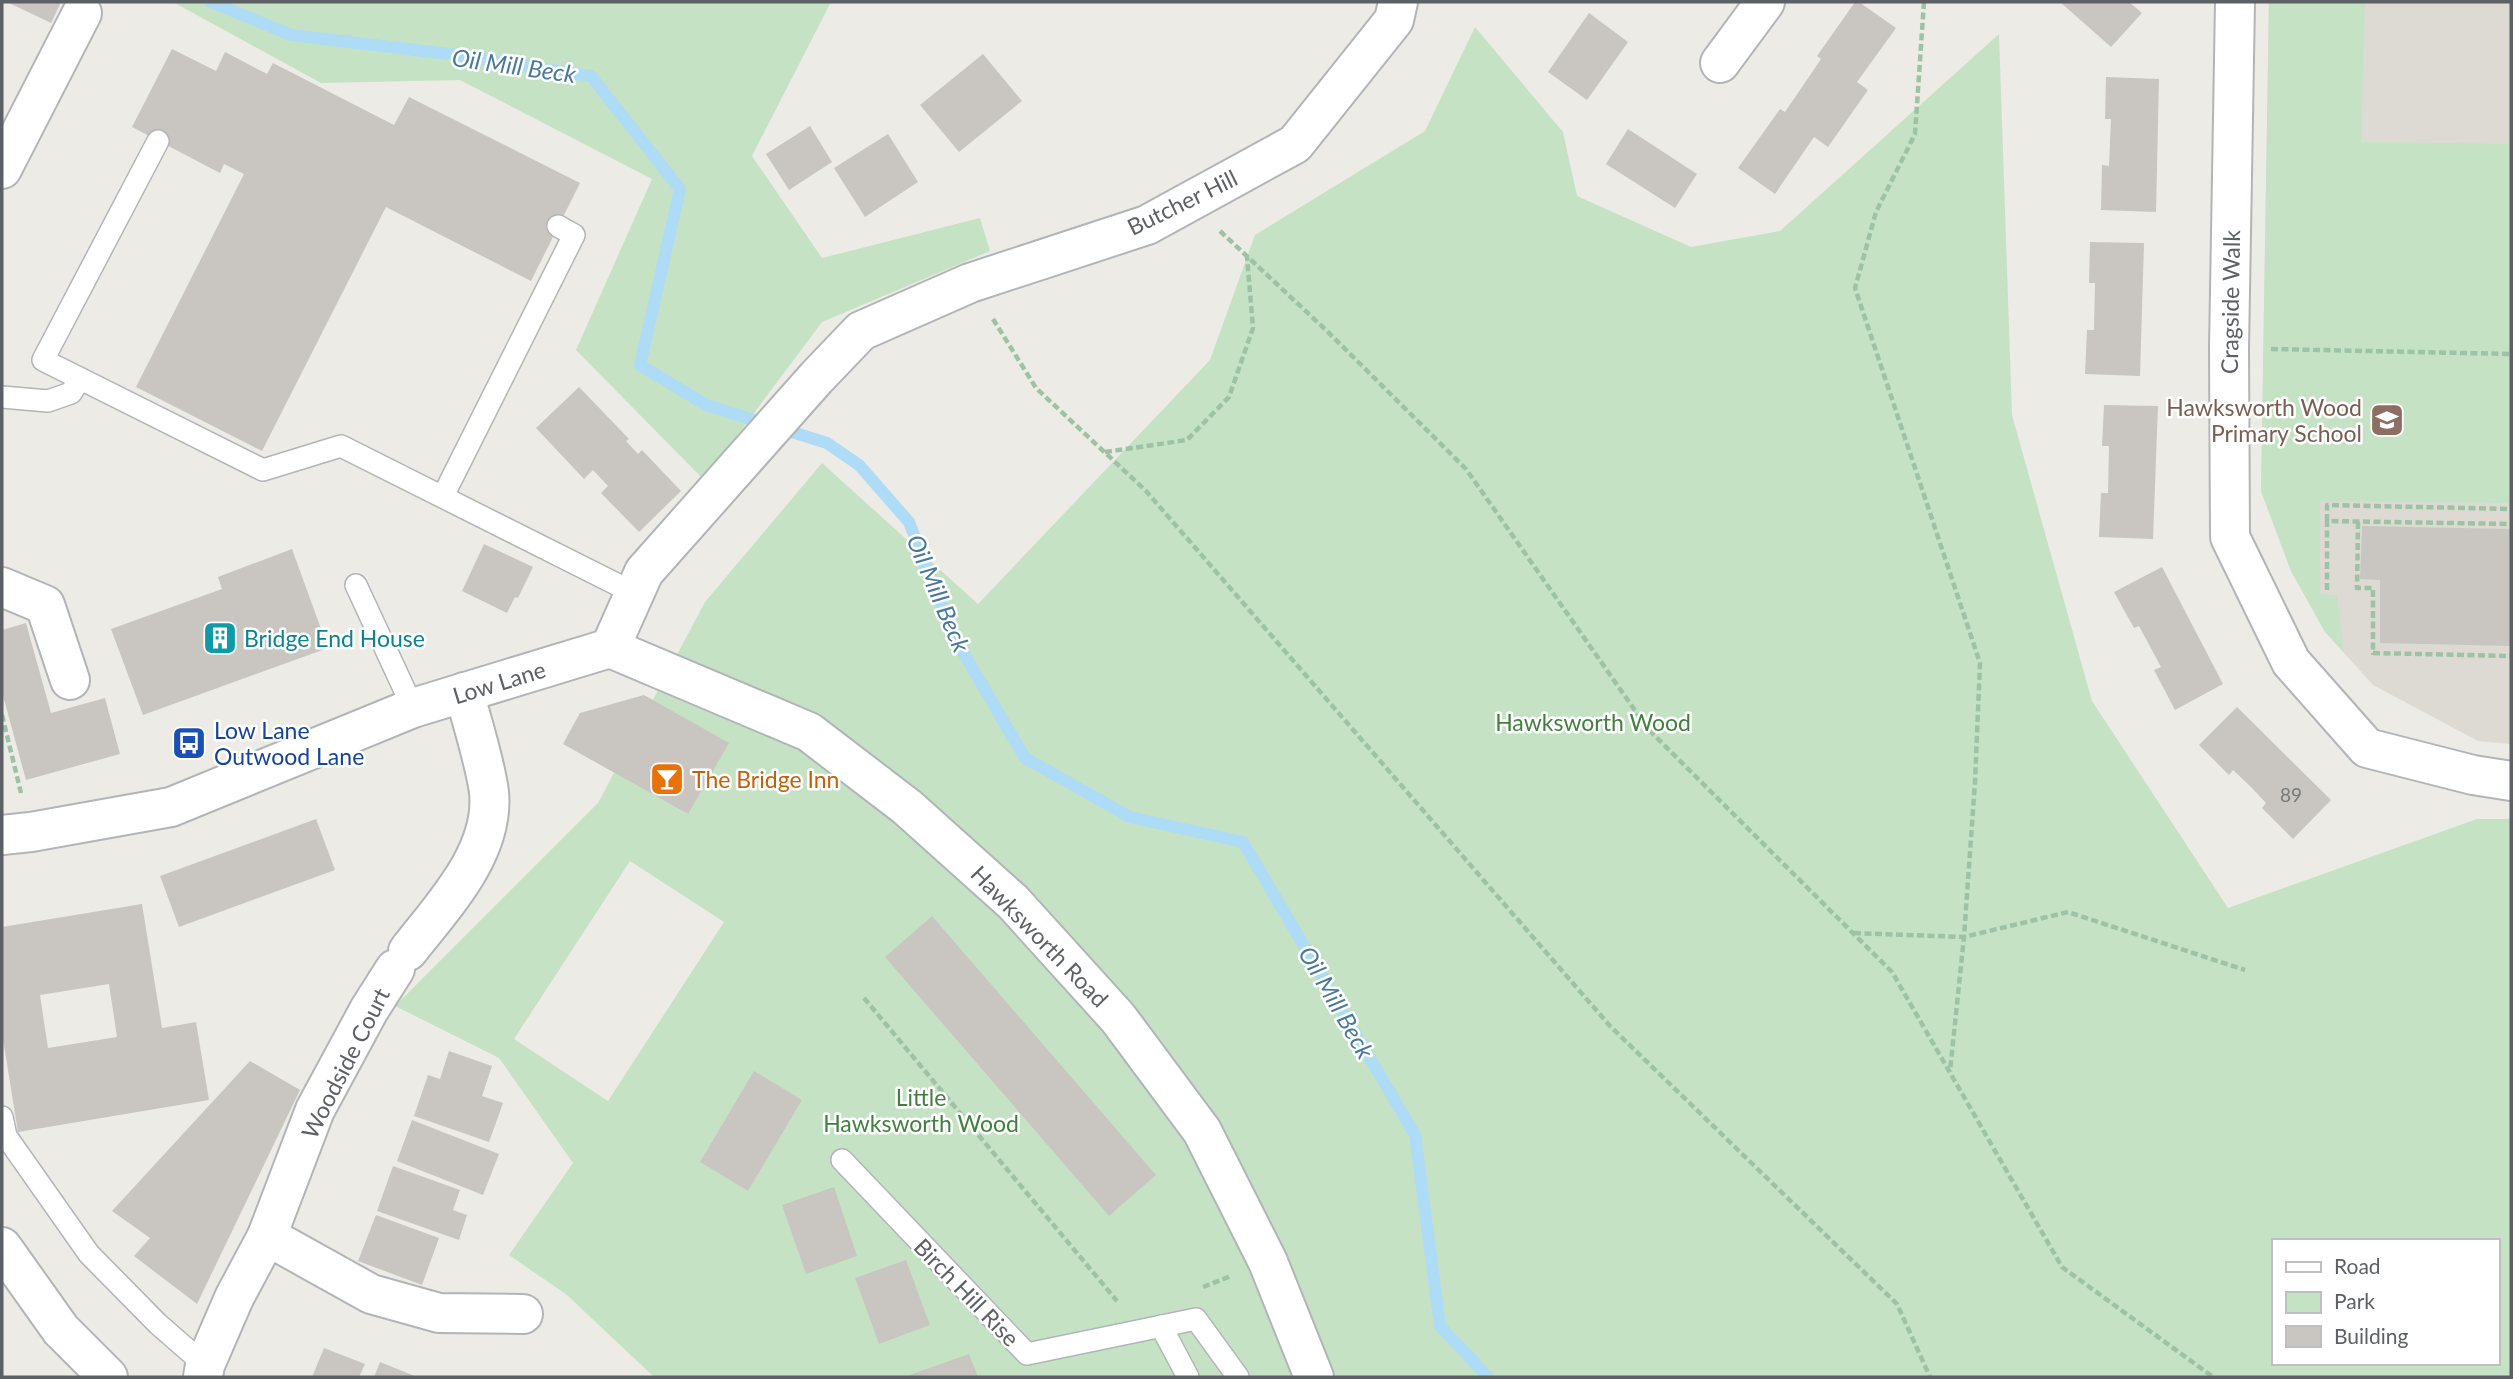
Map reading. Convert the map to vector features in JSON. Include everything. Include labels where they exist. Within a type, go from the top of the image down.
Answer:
[{"type":"street","name":"Butcher Hill","points":[[634,593],[644,572],[817,376],[861,331],[970,283],[1147,225],[1295,144],[1394,20],[1398,2]]},
{"type":"street","points":[[1720,63],[1765,2]]},
{"type":"street","name":"Cragside Walk","points":[[2235,2],[2229,349],[2230,537],[2291,662],[2367,748],[2473,775],[2511,781]]},
{"type":"street","points":[[2,169],[82,13]]},
{"type":"street","points":[[2,587],[46,605],[70,680]]},
{"type":"street","points":[[610,648],[634,593]]},
{"type":"street","name":"Low Lane","points":[[16,833],[172,807],[413,708],[610,648]]},
{"type":"street","name":"Hawksworth Road","points":[[610,648],[809,732],[907,807],[1013,902],[1118,1018],[1202,1131],[1268,1262],[1314,1377]]},
{"type":"street","name":"Woodside Court","points":[[204,1371],[234,1298],[267,1236],[315,1110],[369,1010],[401,960],[467,871],[487,827],[489,792],[464,692]]},
{"type":"street","points":[[267,1236],[372,1294],[439,1313],[523,1314]]},
{"type":"street","points":[[2,1247],[61,1330],[108,1377]]},
{"type":"lane","points":[[158,141],[43,360],[263,470],[341,446],[634,593]]},
{"type":"lane","points":[[443,496],[574,235],[558,226]]},
{"type":"lane","points":[[2,397],[48,401],[71,393],[80,379]]},
{"type":"lane","points":[[356,585],[413,708]]},
{"type":"lane","points":[[2,1117],[6,1136],[89,1254],[204,1371]]},
{"type":"lane","name":"Birch Hill Rise","points":[[842,1160],[1027,1354],[1196,1319],[1238,1377]]},
{"type":"lane","points":[[1161,1326],[1188,1377]]},
{"type":"path","points":[[1924,2],[1915,134],[1876,212],[1855,288],[1980,663],[1964,937],[1950,1072]]},
{"type":"path","points":[[1193,199],[1222,233],[1327,331],[1466,470],[1648,729],[1892,972],[2062,1267],[2214,1377]]},
{"type":"path","points":[[1104,452],[1187,440],[1229,397],[1253,328],[1247,257]]},
{"type":"path","points":[[970,283],[1036,388],[1146,491],[1610,1026],[1898,1304],[1930,1377]]},
{"type":"path","points":[[2263,349],[2511,354]]},
{"type":"path","points":[[2327,590],[2327,505],[2511,509]]},
{"type":"path","points":[[2327,522],[2511,524]]},
{"type":"path","points":[[2358,522],[2357,588],[2373,588],[2374,653],[2511,656]]},
{"type":"path","points":[[2,715],[16,833]]},
{"type":"path","points":[[1853,933],[1964,937],[2068,912],[2245,970]]},
{"type":"path","points":[[864,998],[1121,1305]]},
{"type":"shaded area","name":"Hawksworth Wood Primary School","points":[[2269,2],[2511,2],[2511,744],[2478,741],[2373,685],[2325,632],[2291,571],[2261,491]]},
{"type":"green space","points":[[173,2],[831,2],[752,156],[822,258],[980,218],[990,251],[822,322],[704,480],[576,350],[652,179],[460,80],[321,83]]},
{"type":"green space","name":"Hawksworth Wood Primary School","points":[[2269,2],[2365,2],[2361,142],[2511,144],[2511,503],[2320,501],[2320,594],[2337,595],[2344,652],[2325,632],[2291,571],[2261,491]]},
{"type":"green space","name":"Hawksworth Wood","points":[[1475,27],[1563,132],[1577,196],[1691,247],[1780,231],[1999,34],[2012,415],[2092,701],[2228,908],[2477,819],[2511,819],[2511,1377],[654,1377],[567,1295],[509,1255],[573,1163],[499,1058],[395,1006],[598,803],[705,602],[822,463],[978,604],[1210,360],[1255,235],[1425,131]],"holes":[[[630,861],[724,922],[608,1101],[514,1039]]]},
{"type":"building","points":[[7,2],[61,2],[51,23]]},
{"type":"building","points":[[1855,2],[1859,2],[1896,28],[1857,82],[1868,90],[1828,147],[1814,137],[1775,194],[1738,168],[1780,109],[1785,112],[1821,59],[1817,56]]},
{"type":"building","points":[[2060,2],[2129,2],[2142,13],[2111,47]]},
{"type":"building","points":[[1589,13],[1628,42],[1587,100],[1548,72]]},
{"type":"building","points":[[172,49],[216,71],[225,52],[267,74],[273,63],[394,125],[409,97],[580,183],[531,281],[386,207],[262,451],[136,387],[244,174],[224,164],[220,173],[132,127]]},
{"type":"building","points":[[983,54],[1022,101],[959,152],[920,105]]},
{"type":"building","points":[[2106,77],[2159,79],[2156,212],[2101,210],[2102,165],[2109,166],[2111,119],[2105,119]]},
{"type":"building","points":[[810,126],[832,162],[789,190],[766,154]]},
{"type":"building","points":[[1628,129],[1697,174],[1675,208],[1606,164]]},
{"type":"building","points":[[888,134],[918,182],[865,217],[834,168]]},
{"type":"building","points":[[2090,242],[2144,243],[2140,376],[2085,374],[2087,330],[2094,330],[2095,283],[2089,283]]},
{"type":"building","points":[[579,387],[629,439],[626,441],[638,454],[642,450],[681,491],[639,532],[601,493],[608,486],[593,470],[584,479],[536,428]]},
{"type":"building","points":[[2104,405],[2158,406],[2153,539],[2099,537],[2101,493],[2108,493],[2109,446],[2102,446]]},
{"type":"building","points":[[2362,526],[2511,529],[2511,646],[2380,643],[2380,580],[2360,579]]},
{"type":"building","points":[[484,544],[533,567],[518,598],[515,597],[507,613],[462,591]]},
{"type":"building","name":"Bridge End House","points":[[292,549],[328,648],[143,715],[111,629],[222,589],[218,577]]},
{"type":"building","points":[[2162,567],[2223,684],[2175,710],[2154,670],[2161,667],[2139,626],[2134,628],[2114,592]]},
{"type":"building","points":[[26,623],[51,713],[105,698],[120,754],[26,780],[2,692],[2,630]]},
{"type":"building","name":"The Bridge Inn","points":[[644,695],[729,743],[688,814],[563,744],[580,713]]},
{"type":"building","points":[[2237,707],[2331,800],[2293,839],[2262,808],[2266,803],[2251,787],[2233,770],[2229,775],[2199,745]]},
{"type":"building","points":[[316,819],[335,870],[179,927],[160,876]]},
{"type":"building","points":[[142,904],[162,1028],[196,1022],[209,1100],[18,1132],[2,1033],[2,927]],"holes":[[[109,984],[117,1037],[48,1048],[40,995]]]},
{"type":"building","points":[[932,916],[1156,1175],[1109,1216],[885,957]]},
{"type":"building","points":[[449,1051],[492,1066],[482,1096],[503,1103],[489,1142],[414,1116],[428,1075],[440,1079]]},
{"type":"building","points":[[250,1061],[300,1090],[197,1304],[134,1256],[150,1238],[112,1211]]},
{"type":"building","points":[[754,1071],[802,1100],[748,1191],[700,1162]]},
{"type":"building","points":[[412,1120],[499,1154],[483,1195],[397,1161]]},
{"type":"building","points":[[393,1166],[460,1190],[453,1210],[467,1215],[459,1240],[377,1211]]},
{"type":"building","points":[[834,1187],[857,1256],[806,1274],[782,1205]]},
{"type":"building","points":[[376,1215],[439,1238],[422,1285],[358,1261]]},
{"type":"building","points":[[906,1260],[930,1325],[879,1344],[855,1278]]},
{"type":"building","points":[[324,1348],[365,1364],[359,1377],[312,1377]]},
{"type":"building","points":[[969,1354],[978,1377],[904,1377]]},
{"type":"building","points":[[380,1362],[417,1377],[374,1377]]},
{"type":"waterway","name":"Oil Mill Beck","points":[[211,2],[291,35],[457,55],[591,76],[680,189],[640,365],[706,405],[827,443],[859,465],[909,522],[953,635],[1025,758],[1130,817],[1243,842],[1415,1135],[1440,1326],[1488,1377]]},
{"type":"place","name":"Hawksworth Wood Primary School","points":[[2387,420]]},
{"type":"place","name":"Bridge End House","points":[[220,638]]},
{"type":"place","name":"Low Lane Outwood Lane","points":[[189,743]]},
{"type":"place","name":"The Bridge Inn","points":[[667,779]]},
{"type":"park label","name":"Little Hawksworth Wood","points":[[921,1110]]}]
